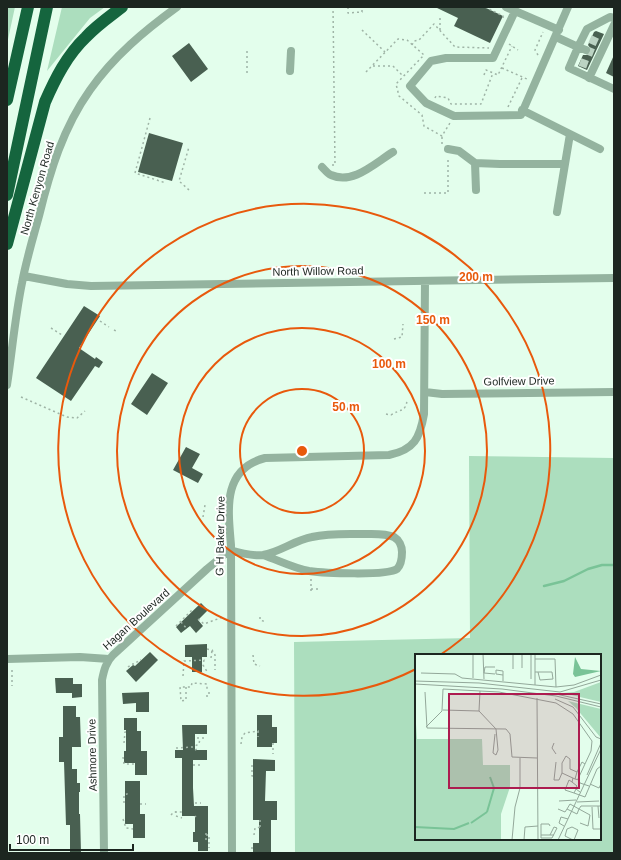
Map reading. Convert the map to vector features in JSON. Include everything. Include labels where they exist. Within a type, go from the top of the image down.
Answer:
[{"type":"highway","points":[[7,100],[28,7]]},
{"type":"highway","points":[[7,195],[46,7]]},
{"type":"highway","points":[[7,244],[45,102],[52,85],[69,57],[85,37],[122,7]]},
{"type":"street","name":"North Kenyon Road","points":[[7,386],[24,276],[47,186],[57,153],[66,131],[81,104],[105,70],[122,52],[151,26],[177,7]]},
{"type":"street","points":[[506,7],[546,25],[557,34],[582,48]]},
{"type":"street","points":[[514,11],[493,58],[446,58],[431,61],[410,86],[426,103],[454,116],[520,115],[568,7]]},
{"type":"street","points":[[614,18],[610,17],[586,29],[587,38],[577,60],[569,68],[614,89]]},
{"type":"street","points":[[589,78],[592,67],[614,25]]},
{"type":"street","points":[[604,44],[614,45]]},
{"type":"street","points":[[290,50],[290,71]]},
{"type":"street","points":[[522,110],[600,149]]},
{"type":"street","points":[[557,212],[570,134]]},
{"type":"street","points":[[448,149],[459,152],[475,163],[564,164]]},
{"type":"street","points":[[325,166],[330,175],[343,178],[355,177],[393,152]]},
{"type":"street","points":[[475,163],[476,190]]},
{"type":"street","name":"North Willow Road","points":[[24,276],[68,284],[91,286],[614,278]]},
{"type":"street","name":"G H Baker Drive","points":[[232,853],[229,509],[230,494],[233,483],[248,464],[265,458],[385,456],[405,451],[414,442],[421,430],[425,392],[425,281]]},
{"type":"street","name":"Golfview Drive","points":[[425,392],[442,394],[614,392]]},
{"type":"street","points":[[230,550],[248,554],[263,555],[295,567],[311,571],[355,573],[388,572],[396,570],[402,559],[401,545],[394,537],[388,535],[325,535],[311,537],[263,555]]},
{"type":"street","name":"Hagan Boulevard","points":[[7,658],[80,657],[109,659],[207,568],[230,550]]},
{"type":"street","name":"Ashmore Drive","points":[[104,853],[102,680],[103,672],[109,659]]},
{"type":"path","points":[[325,166],[335,165],[333,7]]},
{"type":"path","points":[[348,7],[348,13],[362,12],[362,7]]},
{"type":"path","points":[[485,7],[503,16],[503,21]]},
{"type":"path","points":[[440,17],[440,30]]},
{"type":"path","points":[[412,45],[414,41],[419,40],[434,24],[455,47],[490,48]]},
{"type":"path","points":[[538,59],[538,53],[535,50],[546,25]]},
{"type":"path","points":[[362,30],[385,52]]},
{"type":"path","points":[[484,75],[486,70],[498,75],[512,46]]},
{"type":"path","points":[[247,51],[247,73]]},
{"type":"path","points":[[372,66],[393,66],[403,76]]},
{"type":"path","points":[[502,68],[522,78],[528,79],[530,77]]},
{"type":"path","points":[[421,97],[435,98],[436,96],[448,98],[451,104],[481,104],[493,73]]},
{"type":"path","points":[[504,115],[522,78]]},
{"type":"path","points":[[150,118],[135,173],[166,183]]},
{"type":"path","points":[[188,190],[179,181],[189,147]]},
{"type":"path","points":[[424,193],[448,193],[448,149]]},
{"type":"path","points":[[100,321],[109,327]]},
{"type":"path","points":[[394,339],[402,338],[403,324]]},
{"type":"path","points":[[51,328],[62,334]]},
{"type":"path","points":[[21,396],[67,418],[77,418],[85,411]]},
{"type":"path","points":[[386,414],[390,415],[404,409],[406,407],[407,400]]},
{"type":"path","points":[[203,517],[205,505]]},
{"type":"path","points":[[311,571],[311,590],[319,589]]},
{"type":"path","points":[[176,626],[192,610]]},
{"type":"path","points":[[198,619],[204,624],[230,615]]},
{"type":"path","points":[[260,617],[260,620],[266,622]]},
{"type":"path","points":[[180,622],[187,629]]},
{"type":"path","points":[[207,649],[212,650],[215,655],[215,670]]},
{"type":"path","points":[[211,658],[212,650]]},
{"type":"path","points":[[253,655],[254,664],[260,666]]},
{"type":"path","points":[[128,667],[135,664],[138,660],[141,660]]},
{"type":"path","points":[[183,676],[183,663],[184,661],[188,660],[204,660],[203,665],[208,673]]},
{"type":"path","points":[[12,670],[12,686]]},
{"type":"path","points":[[186,687],[186,700],[181,701],[180,687],[186,687],[191,687],[192,683],[207,684],[209,696],[206,696]]},
{"type":"path","points":[[240,749],[242,737],[245,733],[259,731],[258,737]]},
{"type":"path","points":[[124,743],[126,732]]},
{"type":"path","points":[[197,738],[204,738]]},
{"type":"path","points":[[177,749],[195,747],[199,744],[200,738]]},
{"type":"path","points":[[273,743],[273,754]]},
{"type":"path","points":[[123,757],[124,764],[135,764]]},
{"type":"path","points":[[193,765],[200,765]]},
{"type":"path","points":[[252,765],[253,776]]},
{"type":"path","points":[[124,803],[124,795],[127,794],[127,792]]},
{"type":"path","points":[[195,803],[201,803]]},
{"type":"path","points":[[171,815],[176,812],[182,812]]},
{"type":"path","points":[[176,812],[176,816],[182,818]]},
{"type":"path","points":[[123,819],[126,828],[133,829]]},
{"type":"path","points":[[254,835],[255,828],[260,827],[260,820]]},
{"type":"path","points":[[206,843],[206,834],[209,835],[209,848]]},
{"type":"path","points":[[252,847],[252,853]]},
{"type":"green space","points":[[7,7],[15,7],[7,44]]},
{"type":"green space","points":[[62,7],[105,7],[90,18],[47,71]]},
{"type":"green space","points":[[469,456],[614,458],[614,853],[295,853],[294,642],[470,638]]},
{"type":"building","points":[[435,7],[484,7],[503,16],[490,43],[454,26],[458,18]]},
{"type":"building","points":[[596,31],[604,34],[587,70],[578,66],[583,55],[587,55],[591,52],[588,45],[594,32]]},
{"type":"building","points":[[189,43],[208,69],[191,82],[172,56]]},
{"type":"building","points":[[614,55],[614,77],[606,73]]},
{"type":"building","points":[[149,133],[183,143],[172,181],[138,172]]},
{"type":"building","points":[[84,306],[100,316],[79,348],[95,359],[96,357],[103,362],[99,368],[95,366],[71,401],[36,378]]},
{"type":"building","points":[[152,373],[168,383],[147,415],[131,404]]},
{"type":"building","points":[[186,447],[200,454],[192,468],[203,474],[198,483],[173,470]]},
{"type":"building","points":[[201,603],[208,610],[198,620],[203,626],[196,633],[190,626],[181,633],[176,627]]},
{"type":"building","points":[[207,644],[207,657],[202,657],[202,672],[192,672],[192,657],[185,657],[185,645]]},
{"type":"building","points":[[150,652],[158,660],[136,682],[126,671],[133,665],[135,666]]},
{"type":"building","points":[[55,678],[73,678],[73,684],[82,684],[82,697],[72,698],[72,693],[56,693]]},
{"type":"building","points":[[149,692],[149,712],[136,712],[136,703],[123,704],[122,693]]},
{"type":"building","points":[[63,706],[76,706],[76,717],[80,717],[81,747],[72,747],[72,769],[77,769],[77,783],[80,783],[79,814],[81,853],[70,853],[70,825],[66,825],[64,762],[59,762],[59,737],[63,737]]},
{"type":"building","points":[[257,715],[272,715],[272,727],[277,727],[277,743],[272,743],[272,747],[257,747]]},
{"type":"building","points":[[124,718],[137,718],[137,731],[141,731],[141,751],[147,751],[147,775],[135,775],[135,763],[124,763],[124,751],[126,751],[126,730],[124,730]]},
{"type":"building","points":[[182,725],[207,725],[207,734],[195,734],[195,750],[207,750],[207,760],[193,760],[193,788],[194,806],[208,806],[208,851],[198,851],[198,842],[193,842],[193,832],[195,832],[195,816],[182,816],[182,758],[175,758],[175,750],[183,750]]},
{"type":"building","points":[[253,759],[275,760],[275,771],[266,771],[265,801],[277,801],[277,820],[271,820],[271,853],[253,853],[253,843],[259,843],[259,820],[253,820]]},
{"type":"building","points":[[125,781],[140,781],[140,814],[145,814],[145,838],[133,838],[133,824],[125,824]]},
{"type":"waterway","points":[[544,586],[564,581],[588,569],[602,565],[614,565]]},
{"type":"tunnel","points":[[590,39],[601,44]]},
{"type":"tunnel","points":[[586,50],[596,54]]},
{"type":"tunnel","points":[[580,62],[591,66]]}]
